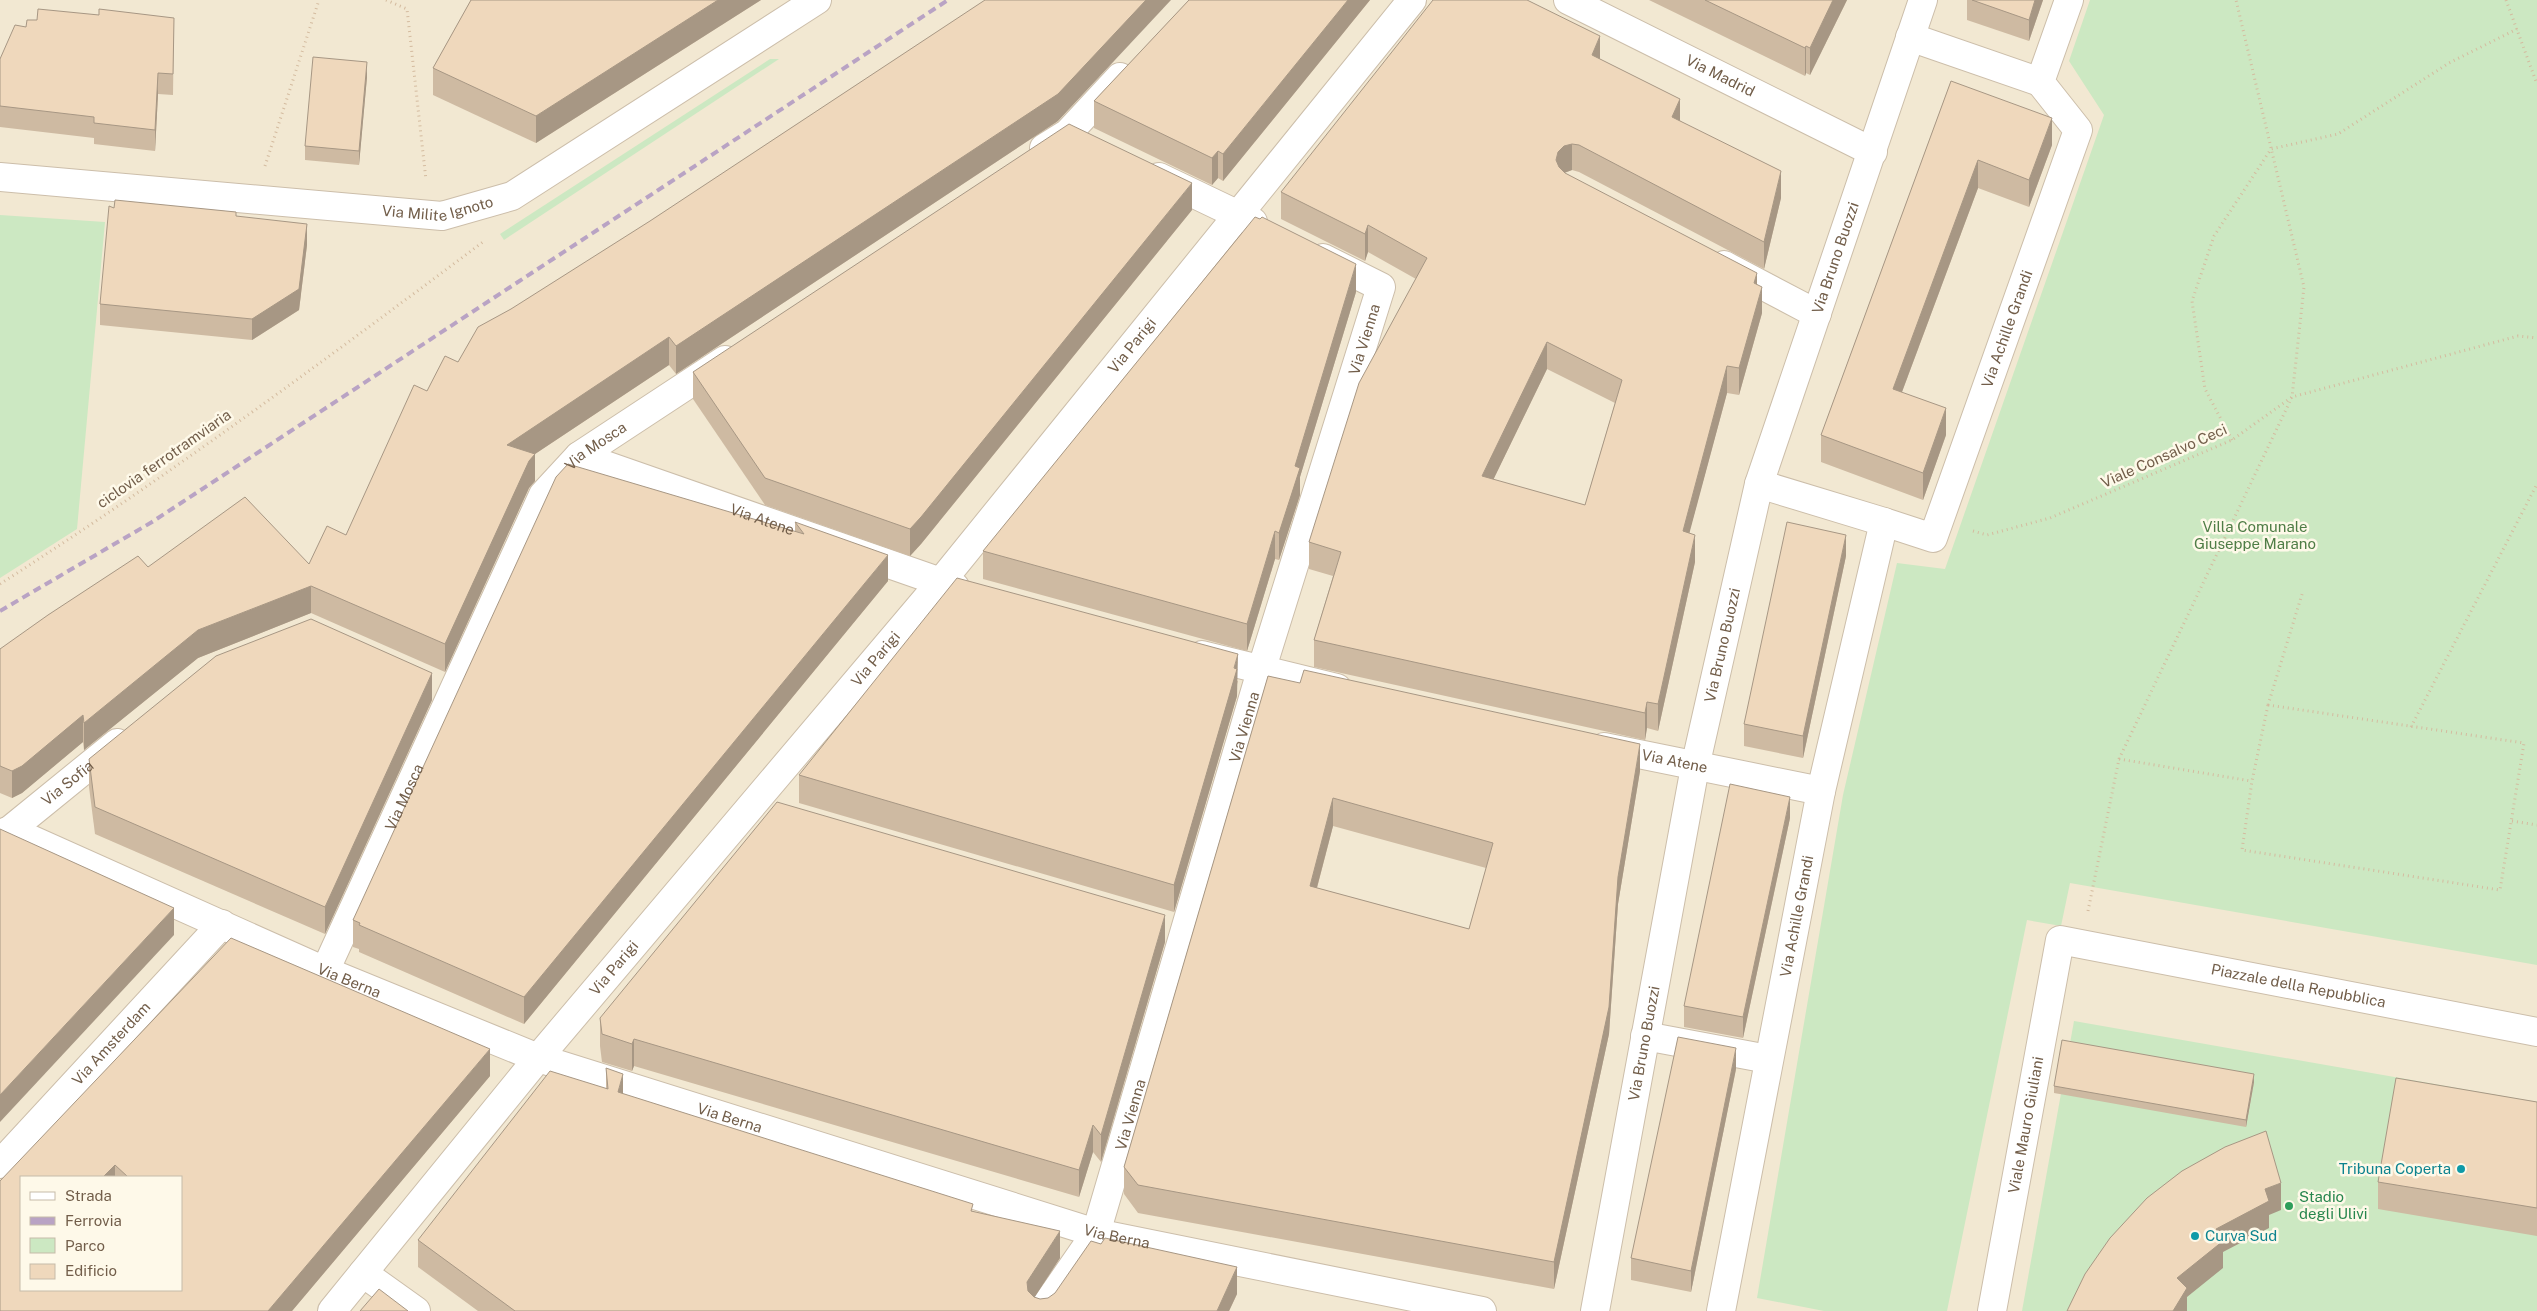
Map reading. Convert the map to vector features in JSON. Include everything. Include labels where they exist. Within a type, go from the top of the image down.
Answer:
[{"type":"street","name":"Via Milite Ignoto","points":[[0,177],[442,216],[512,196],[817,0]]},
{"type":"street","name":"Via Parigi","points":[[332,1311],[538,1058],[940,583],[1412,0]]},
{"type":"street","name":"Via Madrid","points":[[1568,0],[1873,152]]},
{"type":"street","name":"Via Bruno Buozzi","points":[[1595,1311],[1695,767],[1759,484],[1923,0]]},
{"type":"street","points":[[1910,37],[2040,82],[2069,0]]},
{"type":"street","points":[[1026,160],[1068,133],[1134,62]]},
{"type":"street","name":"Via Achille Grandi","points":[[1759,484],[1933,538],[2078,130],[2040,82]]},
{"type":"street","points":[[1068,133],[1094,146]]},
{"type":"street","points":[[1139,167],[1280,235]]},
{"type":"street","name":"Via Vienna","points":[[1042,1311],[1096,1233],[1186,932],[1261,671],[1381,288],[1305,248]]},
{"type":"street","points":[[1703,254],[1817,314]]},
{"type":"street","name":"Via Mosca","points":[[325,971],[543,495],[579,456],[745,346]]},
{"type":"street","name":"Via Atene","points":[[579,456],[940,583],[978,593]]},
{"type":"street","name":"Via Achille Grandi","points":[[1720,1311],[1821,791],[1884,522]]},
{"type":"street","points":[[1176,648],[1261,671],[1358,692]]},
{"type":"street","points":[[426,680],[452,692]]},
{"type":"street","name":"Via Sofia","points":[[5,832],[139,725]]},
{"type":"street","name":"Via Atene","points":[[1579,742],[1821,791]]},
{"type":"street","points":[[751,805],[780,813]]},
{"type":"street","name":"Via Berna","points":[[5,832],[222,924],[325,971],[538,1058],[1096,1233],[1482,1311]]},
{"type":"street","name":"Via Amsterdam","points":[[0,1164],[222,924]]},
{"type":"street","points":[[1157,924],[1186,932]]},
{"type":"street","name":"Piazzale della Repubblica","points":[[2071,942],[2537,1032]]},
{"type":"street","name":"Viale Mauro Giuliani","points":[[1992,1311],[2071,942]]},
{"type":"street","points":[[1645,1036],[1768,1059]]},
{"type":"street","points":[[363,1273],[416,1311]]},
{"type":"path","points":[[265,167],[319,0]]},
{"type":"path","points":[[386,0],[407,9],[426,183]]},
{"type":"path","points":[[2071,942],[2119,759],[2292,397],[2304,288],[2236,0]]},
{"type":"path","points":[[2506,0],[2537,84]]},
{"type":"path","points":[[2232,440],[2205,389],[2192,301],[2214,236],[2271,149],[2338,134],[2449,63],[2517,29]]},
{"type":"path","name":"ciclovia ferrotramviaria","points":[[0,584],[78,534],[339,350],[490,237]]},
{"type":"path","name":"Viale Consalvo Ceci","points":[[1939,520],[1987,535],[2050,518],[2232,440],[2292,397],[2518,336],[2537,338]]},
{"type":"path","points":[[2412,727],[2537,484]]},
{"type":"path","points":[[2268,705],[2524,742],[2500,890],[2242,850],[2252,781],[2268,705],[2303,591]]},
{"type":"path","points":[[2119,759],[2252,781]]},
{"type":"path","points":[[2512,821],[2537,825]]},
{"type":"shaded area","points":[[0,0],[2537,0],[2537,1311],[0,1311]]},
{"type":"green space","name":"Villa Comunale Giuseppe Marano","points":[[2090,0],[2537,0],[2537,965],[2070,883],[2061,926],[2027,920],[1947,1311],[1824,1311],[1757,1298],[1843,795],[1897,563],[1945,569],[2104,115],[2069,61]]},
{"type":"green space","points":[[770,59],[779,59],[504,240],[500,234]]},
{"type":"green space","points":[[0,215],[105,222],[77,529],[0,578]]},
{"type":"green space","name":"Stadio degli Ulivi","points":[[2074,1021],[2537,1102],[2537,1311],[2022,1311]]},
{"type":"building","points":[[471,0],[718,0],[536,116],[433,68]]},
{"type":"building","points":[[985,0],[1146,0],[1058,94],[676,346],[669,337],[507,445],[535,454],[529,461],[445,644],[311,586],[198,630],[84,723],[83,715],[22,766],[12,771],[0,766],[0,649],[138,556],[148,567],[245,497],[309,564],[327,526],[346,535],[414,385],[427,391],[445,356],[458,362],[478,327],[511,309],[650,221]]},
{"type":"building","points":[[1189,0],[1348,0],[1223,154],[1218,151],[1212,158],[1094,101]]},
{"type":"building","points":[[1433,0],[1527,0],[1600,36],[1592,55],[1680,99],[1672,117],[1781,171],[1764,242],[1579,145],[1564,146],[1558,152],[1556,160],[1559,167],[1565,173],[1757,273],[1754,283],[1762,287],[1739,368],[1727,366],[1683,531],[1695,535],[1658,704],[1647,702],[1645,713],[1314,640],[1341,552],[1309,542],[1359,383],[1427,258],[1368,225],[1365,234],[1281,192]],"holes":[[[1547,342],[1622,380],[1585,505],[1482,476]]]},
{"type":"building","points":[[1705,0],[1833,0],[1810,48],[1806,46],[1805,48]]},
{"type":"building","points":[[1972,0],[2035,0],[2029,20]]},
{"type":"building","points":[[38,9],[99,15],[99,9],[174,18],[173,74],[158,73],[155,130],[94,123],[94,117],[0,106],[0,59],[15,25],[26,27],[27,20],[37,20]]},
{"type":"building","points":[[313,57],[367,62],[359,151],[305,146]]},
{"type":"building","points":[[1951,81],[2052,118],[2029,180],[1978,160],[1893,389],[1946,408],[1923,473],[1821,435]]},
{"type":"building","points":[[1069,124],[1192,183],[921,517],[910,529],[765,478],[693,372]]},
{"type":"building","points":[[115,200],[236,212],[236,216],[307,224],[299,289],[252,319],[100,304],[109,206],[114,208]]},
{"type":"building","points":[[1255,217],[1260,219],[1262,217],[1356,264],[1295,466],[1300,468],[1279,533],[1275,531],[1247,624],[983,551]]},
{"type":"building","points":[[568,464],[804,534],[795,522],[888,555],[524,997],[359,925],[360,923],[353,920],[556,477]]},
{"type":"building","points":[[1787,522],[1846,535],[1803,736],[1744,724]]},
{"type":"building","points":[[957,578],[1238,654],[1234,668],[1237,669],[1174,885],[799,775]]},
{"type":"building","points":[[311,619],[432,673],[325,907],[95,807],[89,759],[216,656]]},
{"type":"building","points":[[1304,670],[1640,744],[1618,877],[1609,1007],[1554,1262],[1138,1185],[1124,1167],[1268,676],[1300,683]],"holes":[[[1333,798],[1493,843],[1469,929],[1310,886]]]},
{"type":"building","points":[[1730,784],[1790,797],[1743,1017],[1684,1006]]},
{"type":"building","points":[[777,802],[1165,915],[1101,1135],[1093,1125],[1079,1170],[634,1039],[632,1044],[602,1034],[600,1018]]},
{"type":"building","points":[[0,829],[174,908],[0,1095]]},
{"type":"building","points":[[231,938],[490,1049],[268,1311],[0,1311],[0,1181]]},
{"type":"building","points":[[1678,1037],[1736,1048],[1691,1271],[1631,1258]]},
{"type":"building","points":[[2062,1040],[2254,1074],[2246,1120],[2054,1086]]},
{"type":"building","points":[[606,1068],[623,1074],[618,1092],[973,1204],[971,1211],[1060,1231],[1027,1282],[1028,1291],[1034,1297],[1040,1299],[1048,1298],[1055,1293],[1091,1241],[1101,1244],[1105,1238],[1237,1267],[1217,1311],[515,1311],[418,1240],[550,1071],[608,1089]]},
{"type":"building","name":"Tribuna Coperta","points":[[2396,1078],[2537,1102],[2537,1208],[2378,1182]]},
{"type":"building","name":"Curva Sud","points":[[2266,1131],[2281,1183],[2265,1189],[2269,1201],[2216,1229],[2223,1241],[2177,1278],[2187,1288],[2173,1311],[2067,1311],[2085,1274],[2110,1238],[2147,1198],[2182,1171],[2225,1147]]},
{"type":"building","points":[[379,1289],[408,1311],[360,1311]]},
{"type":"railway","points":[[0,611],[152,522],[948,0]]},
{"type":"place","name":"Tribuna Coperta","points":[[2461,1169]]},
{"type":"place","name":"Stadio degli Ulivi","points":[[2289,1206]]},
{"type":"place","name":"Curva Sud","points":[[2195,1236]]}]
